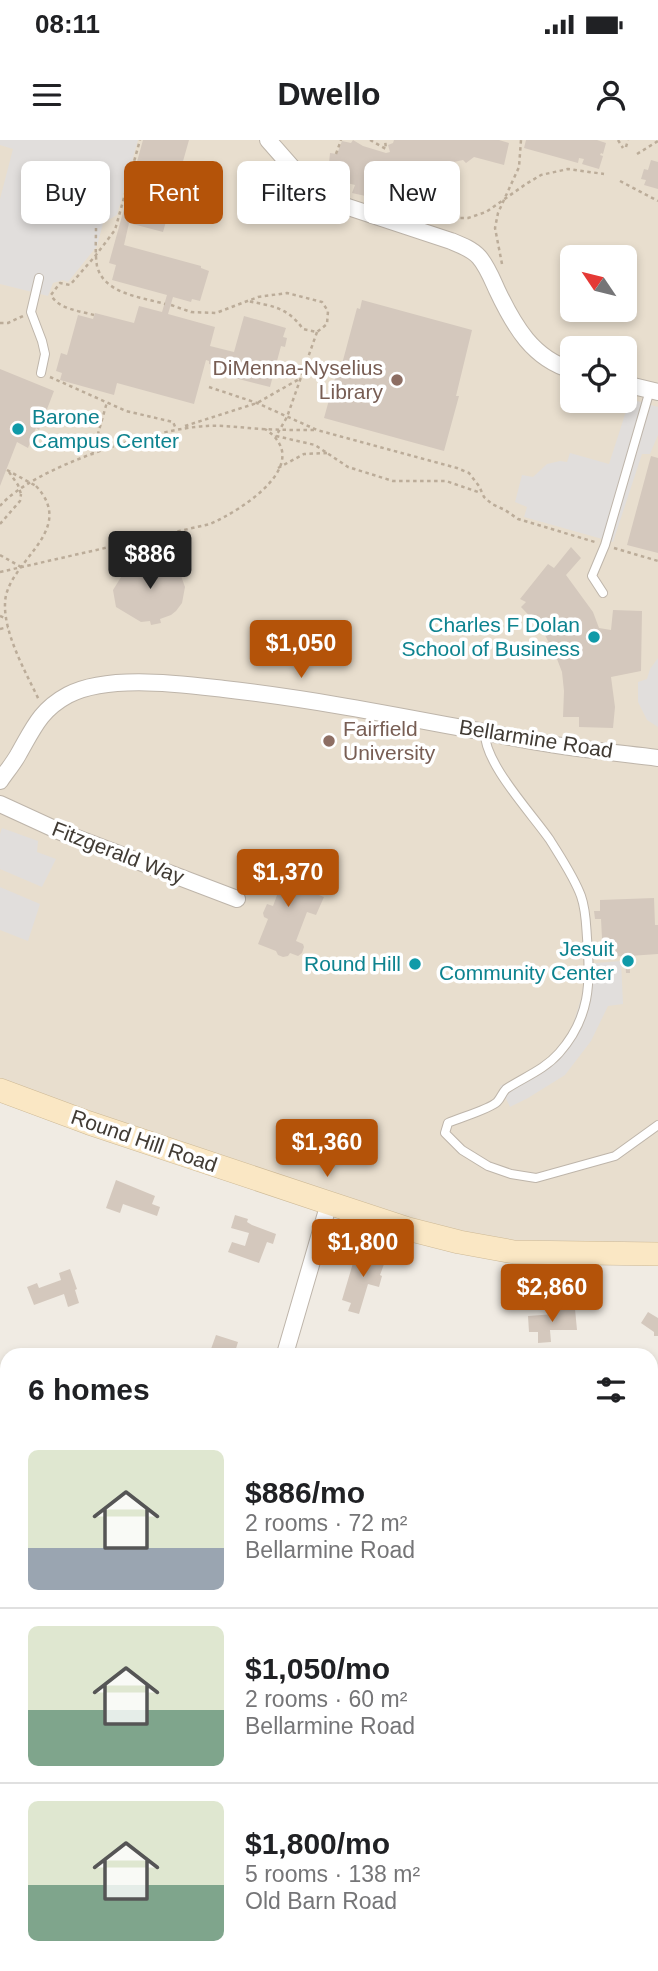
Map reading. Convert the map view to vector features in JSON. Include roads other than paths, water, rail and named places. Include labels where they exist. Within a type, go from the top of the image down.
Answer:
[{"type":"main road","name":"Round Hill Road","points":[[0,1090],[89,1123],[329,1203],[408,1229],[459,1242],[514,1252],[658,1254]]},
{"type":"street","points":[[268,140],[297,173],[320,193],[339,204],[469,249],[479,257],[508,313],[527,342],[547,360],[560,365]]},
{"type":"street","name":"Bellarmine Road","points":[[0,781],[34,726],[50,706],[69,694],[106,684],[194,685],[274,695],[542,743],[658,758]]},
{"type":"street","name":"Fitzgerald Way","points":[[0,804],[61,832],[237,899]]},
{"type":"street","points":[[287,1348],[329,1203]]},
{"type":"lane","points":[[38,278],[31,312],[42,341],[44,355],[41,373]]},
{"type":"lane","points":[[603,593],[592,576],[605,545],[654,391]]},
{"type":"lane","points":[[485,732],[486,747],[517,797],[565,864],[580,895],[585,911],[589,992],[578,1025],[558,1055],[526,1079],[504,1091],[496,1103],[448,1123],[445,1133],[461,1150],[488,1166],[511,1174],[537,1178],[615,1156],[658,1125]]},
{"type":"place","name":"DiMenna-Nyselius Library","points":[[397,380]]},
{"type":"place","name":"Barone Campus Center","points":[[18,429]]},
{"type":"place","name":"Charles F Dolan School of Business","points":[[594,637]]},
{"type":"place","name":"Fairfield University","points":[[329,741]]},
{"type":"place","name":"Jesuit Community Center","points":[[628,961]]},
{"type":"place","name":"Round Hill","points":[[415,964]]}]
